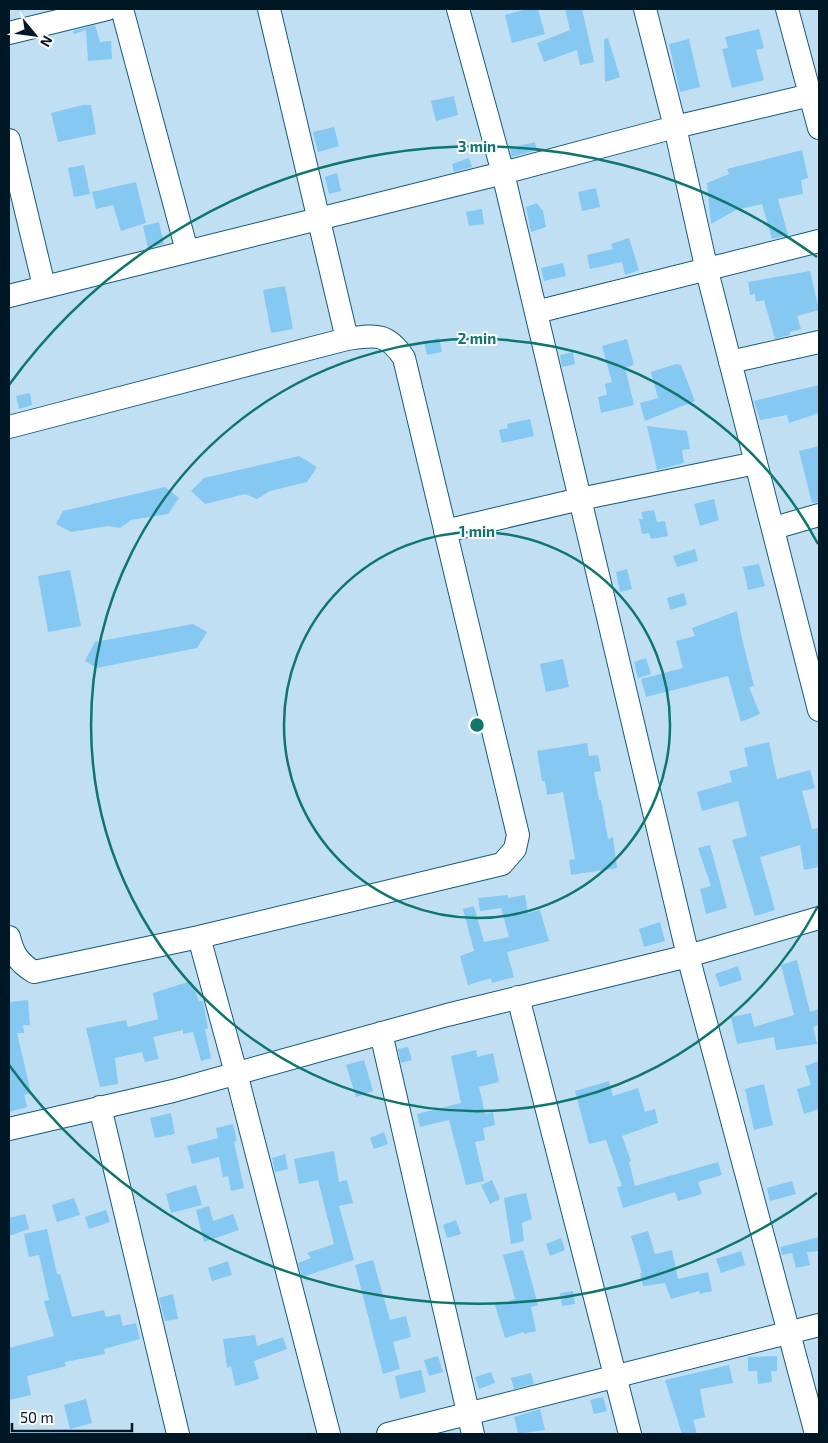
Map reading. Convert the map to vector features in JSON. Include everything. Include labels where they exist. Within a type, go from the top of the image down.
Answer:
[{"type":"street","points":[[9,33],[107,9]]},
{"type":"street","points":[[122,9],[187,251]]},
{"type":"street","points":[[269,9],[320,218],[347,339]]},
{"type":"street","points":[[458,9],[503,173],[688,956],[816,1434]]},
{"type":"street","points":[[645,9],[675,127],[707,271],[819,710]]},
{"type":"street","points":[[787,9],[815,94],[819,128]]},
{"type":"street","points":[[9,296],[503,173],[675,127],[815,94]]},
{"type":"street","points":[[9,140],[44,286]]},
{"type":"street","points":[[536,312],[707,271],[819,241]]},
{"type":"street","points":[[9,427],[347,339],[376,335],[394,343],[404,358],[518,836],[515,849],[502,864],[199,937],[34,972],[22,964],[12,952],[9,938]]},
{"type":"street","points":[[730,362],[819,342]]},
{"type":"street","points":[[446,531],[580,499],[756,463]]},
{"type":"street","points":[[774,528],[819,515]]},
{"type":"street","points":[[9,1129],[58,1120],[100,1107],[173,1091],[518,996],[688,956],[819,918]]},
{"type":"street","points":[[199,937],[329,1434]]},
{"type":"street","points":[[518,996],[630,1434]]},
{"type":"street","points":[[381,1033],[471,1424]]},
{"type":"street","points":[[100,1107],[178,1434]]},
{"type":"street","points":[[388,1434],[471,1424],[616,1376],[819,1325]]},
{"type":"building","points":[[527,9],[538,9],[545,34],[512,43],[505,15]]},
{"type":"building","points":[[565,9],[582,9],[594,62],[580,65],[577,50],[544,62],[537,43],[570,30]]},
{"type":"building","points":[[95,25],[100,42],[111,41],[112,59],[88,61],[86,30],[74,34],[73,31]]},
{"type":"building","points":[[759,29],[764,48],[756,50],[764,80],[732,88],[722,49],[728,48],[725,37]]},
{"type":"building","points":[[608,38],[620,77],[605,82],[604,39]]},
{"type":"building","points":[[689,39],[700,87],[680,92],[669,44]]},
{"type":"building","points":[[454,96],[458,115],[436,121],[431,101]]},
{"type":"building","points":[[83,105],[91,105],[96,134],[58,142],[51,113]]},
{"type":"building","points":[[334,127],[339,146],[318,152],[313,132]]},
{"type":"building","points":[[535,142],[537,150],[512,157],[510,148]]},
{"type":"building","points":[[802,150],[808,178],[801,180],[803,194],[778,199],[788,235],[772,239],[762,204],[736,210],[711,224],[707,183],[729,174],[727,169]]},
{"type":"building","points":[[469,158],[472,167],[454,172],[452,164]]},
{"type":"building","points":[[84,165],[90,194],[74,197],[68,168]]},
{"type":"building","points":[[337,173],[341,191],[329,194],[325,177]]},
{"type":"building","points":[[136,182],[146,223],[121,231],[113,205],[96,209],[92,192]]},
{"type":"building","points":[[596,188],[600,207],[582,211],[578,192]]},
{"type":"building","points":[[537,203],[543,211],[546,227],[531,232],[526,207]]},
{"type":"building","points":[[482,209],[484,224],[469,226],[466,212]]},
{"type":"building","points":[[159,222],[164,244],[148,248],[143,226]]},
{"type":"building","points":[[629,238],[639,270],[625,275],[622,262],[590,269],[587,255],[613,249],[611,244]]},
{"type":"building","points":[[563,263],[566,276],[544,281],[541,268]]},
{"type":"building","points":[[810,271],[819,310],[797,316],[801,329],[790,332],[790,335],[775,339],[764,300],[756,302],[755,294],[750,295],[748,282]]},
{"type":"building","points":[[285,286],[293,329],[271,333],[263,290]]},
{"type":"building","points":[[439,338],[442,352],[427,355],[424,342]]},
{"type":"building","points":[[627,339],[634,365],[625,368],[634,405],[601,413],[598,397],[607,395],[605,384],[612,382],[602,346]]},
{"type":"building","points":[[573,352],[575,364],[562,367],[560,355]]},
{"type":"building","points":[[676,364],[681,365],[695,401],[645,421],[640,403],[658,398],[651,372]]},
{"type":"building","points":[[819,385],[819,413],[789,423],[787,415],[760,420],[754,401]]},
{"type":"building","points":[[30,393],[32,405],[19,409],[16,396]]},
{"type":"building","points":[[530,419],[534,436],[502,443],[499,430],[508,428],[507,424]]},
{"type":"building","points":[[647,426],[687,431],[690,449],[682,450],[684,463],[657,470]]},
{"type":"building","points":[[819,446],[819,502],[812,503],[799,451]]},
{"type":"building","points":[[299,456],[317,467],[307,482],[270,491],[257,499],[245,494],[205,504],[191,491],[204,478]]},
{"type":"building","points":[[165,487],[179,498],[168,514],[131,520],[120,528],[108,526],[71,532],[56,524],[63,511]]},
{"type":"building","points":[[714,499],[719,520],[700,526],[694,504]]},
{"type":"building","points":[[654,510],[657,522],[665,521],[668,536],[651,539],[649,533],[642,534],[639,519],[643,519],[641,512]]},
{"type":"building","points":[[695,549],[698,561],[677,567],[673,556]]},
{"type":"building","points":[[759,564],[765,586],[748,590],[743,567]]},
{"type":"building","points":[[627,569],[632,589],[620,592],[616,572]]},
{"type":"building","points":[[70,570],[81,626],[48,632],[38,576]]},
{"type":"building","points":[[684,593],[687,605],[670,610],[667,598]]},
{"type":"building","points":[[737,611],[754,686],[749,687],[760,714],[741,722],[728,676],[646,697],[641,679],[683,668],[676,641],[695,636],[692,628]]},
{"type":"building","points":[[193,624],[207,632],[197,648],[97,668],[85,661],[95,642]]},
{"type":"building","points":[[646,658],[651,674],[638,678],[634,662]]},
{"type":"building","points":[[563,659],[569,687],[546,692],[540,664]]},
{"type":"building","points":[[769,742],[777,779],[810,770],[815,788],[802,791],[812,829],[819,828],[819,867],[804,870],[800,845],[760,857],[775,910],[755,916],[732,840],[747,836],[738,801],[702,811],[697,792],[732,782],[729,771],[748,766],[744,748]]},
{"type":"building","points":[[587,743],[589,756],[598,755],[601,771],[594,772],[608,839],[613,837],[617,868],[571,875],[569,860],[575,859],[563,792],[547,795],[545,781],[542,781],[537,751]]},
{"type":"building","points":[[710,845],[727,908],[706,914],[700,889],[711,886],[698,848]]},
{"type":"building","points":[[508,895],[508,898],[525,895],[528,913],[540,910],[549,941],[507,952],[514,977],[492,983],[491,978],[468,985],[460,956],[474,951],[463,909],[474,906],[484,942],[509,937],[501,908],[480,911],[478,898]]},
{"type":"building","points":[[660,922],[665,941],[644,947],[639,929]]},
{"type":"building","points":[[797,960],[810,1012],[819,1009],[819,1025],[813,1027],[817,1044],[776,1050],[774,1037],[737,1044],[731,1017],[751,1013],[754,1027],[794,1015],[781,965]]},
{"type":"building","points":[[738,966],[742,980],[720,987],[715,974]]},
{"type":"building","points":[[191,981],[199,1001],[203,1001],[208,1029],[205,1029],[211,1058],[201,1061],[193,1032],[183,1034],[183,1030],[153,1037],[159,1059],[145,1062],[142,1052],[115,1058],[118,1084],[100,1087],[86,1028],[126,1020],[128,1027],[158,1019],[153,993]]},
{"type":"building","points":[[28,1000],[30,1025],[23,1025],[24,1033],[17,1033],[31,1093],[24,1095],[27,1107],[9,1112],[9,1002]]},
{"type":"building","points":[[408,1047],[412,1060],[401,1063],[398,1049]]},
{"type":"building","points":[[476,1050],[477,1057],[493,1053],[499,1082],[479,1087],[485,1114],[493,1112],[495,1125],[483,1128],[485,1140],[475,1142],[484,1181],[466,1185],[449,1120],[420,1127],[417,1114],[461,1103],[451,1056]]},
{"type":"building","points":[[364,1060],[373,1091],[356,1097],[346,1065]]},
{"type":"building","points":[[819,1061],[819,1109],[804,1114],[797,1089],[811,1085],[805,1066]]},
{"type":"building","points":[[609,1081],[613,1096],[638,1088],[645,1112],[655,1109],[658,1123],[622,1136],[631,1161],[629,1162],[635,1186],[718,1162],[722,1175],[698,1182],[702,1194],[678,1201],[675,1192],[623,1208],[617,1187],[622,1186],[606,1140],[589,1144],[575,1091]]},
{"type":"building","points":[[764,1084],[773,1125],[754,1130],[745,1089]]},
{"type":"building","points":[[171,1113],[175,1134],[155,1138],[150,1118]]},
{"type":"building","points":[[233,1124],[237,1141],[234,1142],[244,1188],[231,1191],[228,1176],[223,1177],[219,1157],[192,1164],[187,1146],[218,1138],[216,1128]]},
{"type":"building","points":[[384,1132],[388,1144],[374,1149],[370,1138]]},
{"type":"building","points":[[334,1151],[339,1182],[347,1180],[353,1203],[339,1206],[354,1260],[302,1277],[298,1263],[311,1258],[307,1253],[334,1244],[318,1180],[299,1184],[294,1159]]},
{"type":"building","points":[[285,1154],[288,1169],[275,1172],[272,1158]]},
{"type":"building","points":[[492,1180],[500,1199],[490,1204],[481,1185]]},
{"type":"building","points":[[792,1181],[796,1194],[770,1201],[767,1188]]},
{"type":"building","points":[[196,1185],[202,1205],[171,1213],[166,1194]]},
{"type":"building","points":[[526,1193],[532,1219],[522,1223],[524,1241],[511,1244],[504,1198]]},
{"type":"building","points":[[74,1198],[80,1215],[57,1222],[52,1205]]},
{"type":"building","points":[[209,1206],[213,1221],[233,1214],[239,1230],[204,1242],[196,1210]]},
{"type":"building","points":[[106,1210],[110,1222],[89,1229],[85,1217]]},
{"type":"building","points":[[25,1214],[29,1229],[9,1236],[9,1218]]},
{"type":"building","points":[[456,1220],[461,1234],[447,1238],[443,1225]]},
{"type":"building","points":[[47,1229],[57,1274],[60,1274],[72,1317],[104,1310],[106,1317],[120,1314],[123,1326],[136,1323],[140,1339],[104,1349],[105,1354],[65,1362],[66,1366],[27,1376],[31,1395],[9,1400],[9,1348],[54,1336],[44,1301],[49,1300],[39,1255],[29,1257],[24,1234]]},
{"type":"building","points":[[648,1231],[655,1254],[672,1250],[678,1279],[708,1272],[712,1291],[700,1294],[699,1291],[671,1299],[665,1283],[643,1286],[640,1273],[642,1273],[631,1236]]},
{"type":"building","points":[[819,1237],[819,1251],[807,1252],[810,1265],[796,1268],[792,1253],[782,1255],[780,1247]]},
{"type":"building","points":[[561,1238],[565,1250],[550,1256],[546,1244]]},
{"type":"building","points":[[523,1250],[538,1305],[531,1307],[536,1331],[524,1334],[524,1332],[505,1338],[495,1305],[515,1299],[503,1255]]},
{"type":"building","points":[[741,1251],[745,1265],[721,1273],[716,1259]]},
{"type":"building","points":[[373,1260],[390,1320],[406,1316],[411,1337],[393,1342],[400,1369],[383,1374],[355,1265]]},
{"type":"building","points":[[228,1261],[232,1275],[212,1281],[208,1268]]},
{"type":"building","points":[[573,1291],[575,1304],[562,1306],[560,1293]]},
{"type":"building","points":[[173,1294],[178,1319],[165,1321],[159,1298]]},
{"type":"building","points":[[255,1335],[257,1346],[283,1337],[287,1349],[254,1361],[259,1379],[235,1386],[231,1366],[227,1368],[223,1339]]},
{"type":"building","points":[[438,1356],[443,1372],[429,1376],[424,1360]]},
{"type":"building","points":[[777,1356],[777,1371],[771,1371],[772,1382],[758,1384],[757,1371],[748,1371],[748,1357]]},
{"type":"building","points":[[729,1365],[733,1383],[700,1389],[705,1417],[693,1420],[697,1434],[682,1434],[665,1380]]},
{"type":"building","points":[[421,1370],[426,1392],[400,1399],[395,1376]]},
{"type":"building","points":[[491,1372],[495,1383],[479,1389],[475,1377]]},
{"type":"building","points":[[531,1373],[534,1384],[514,1389],[511,1378]]},
{"type":"building","points":[[603,1397],[607,1411],[594,1414],[590,1400]]},
{"type":"building","points":[[86,1399],[92,1423],[70,1429],[64,1405]]},
{"type":"building","points":[[540,1409],[545,1430],[518,1434],[514,1417]]}]
